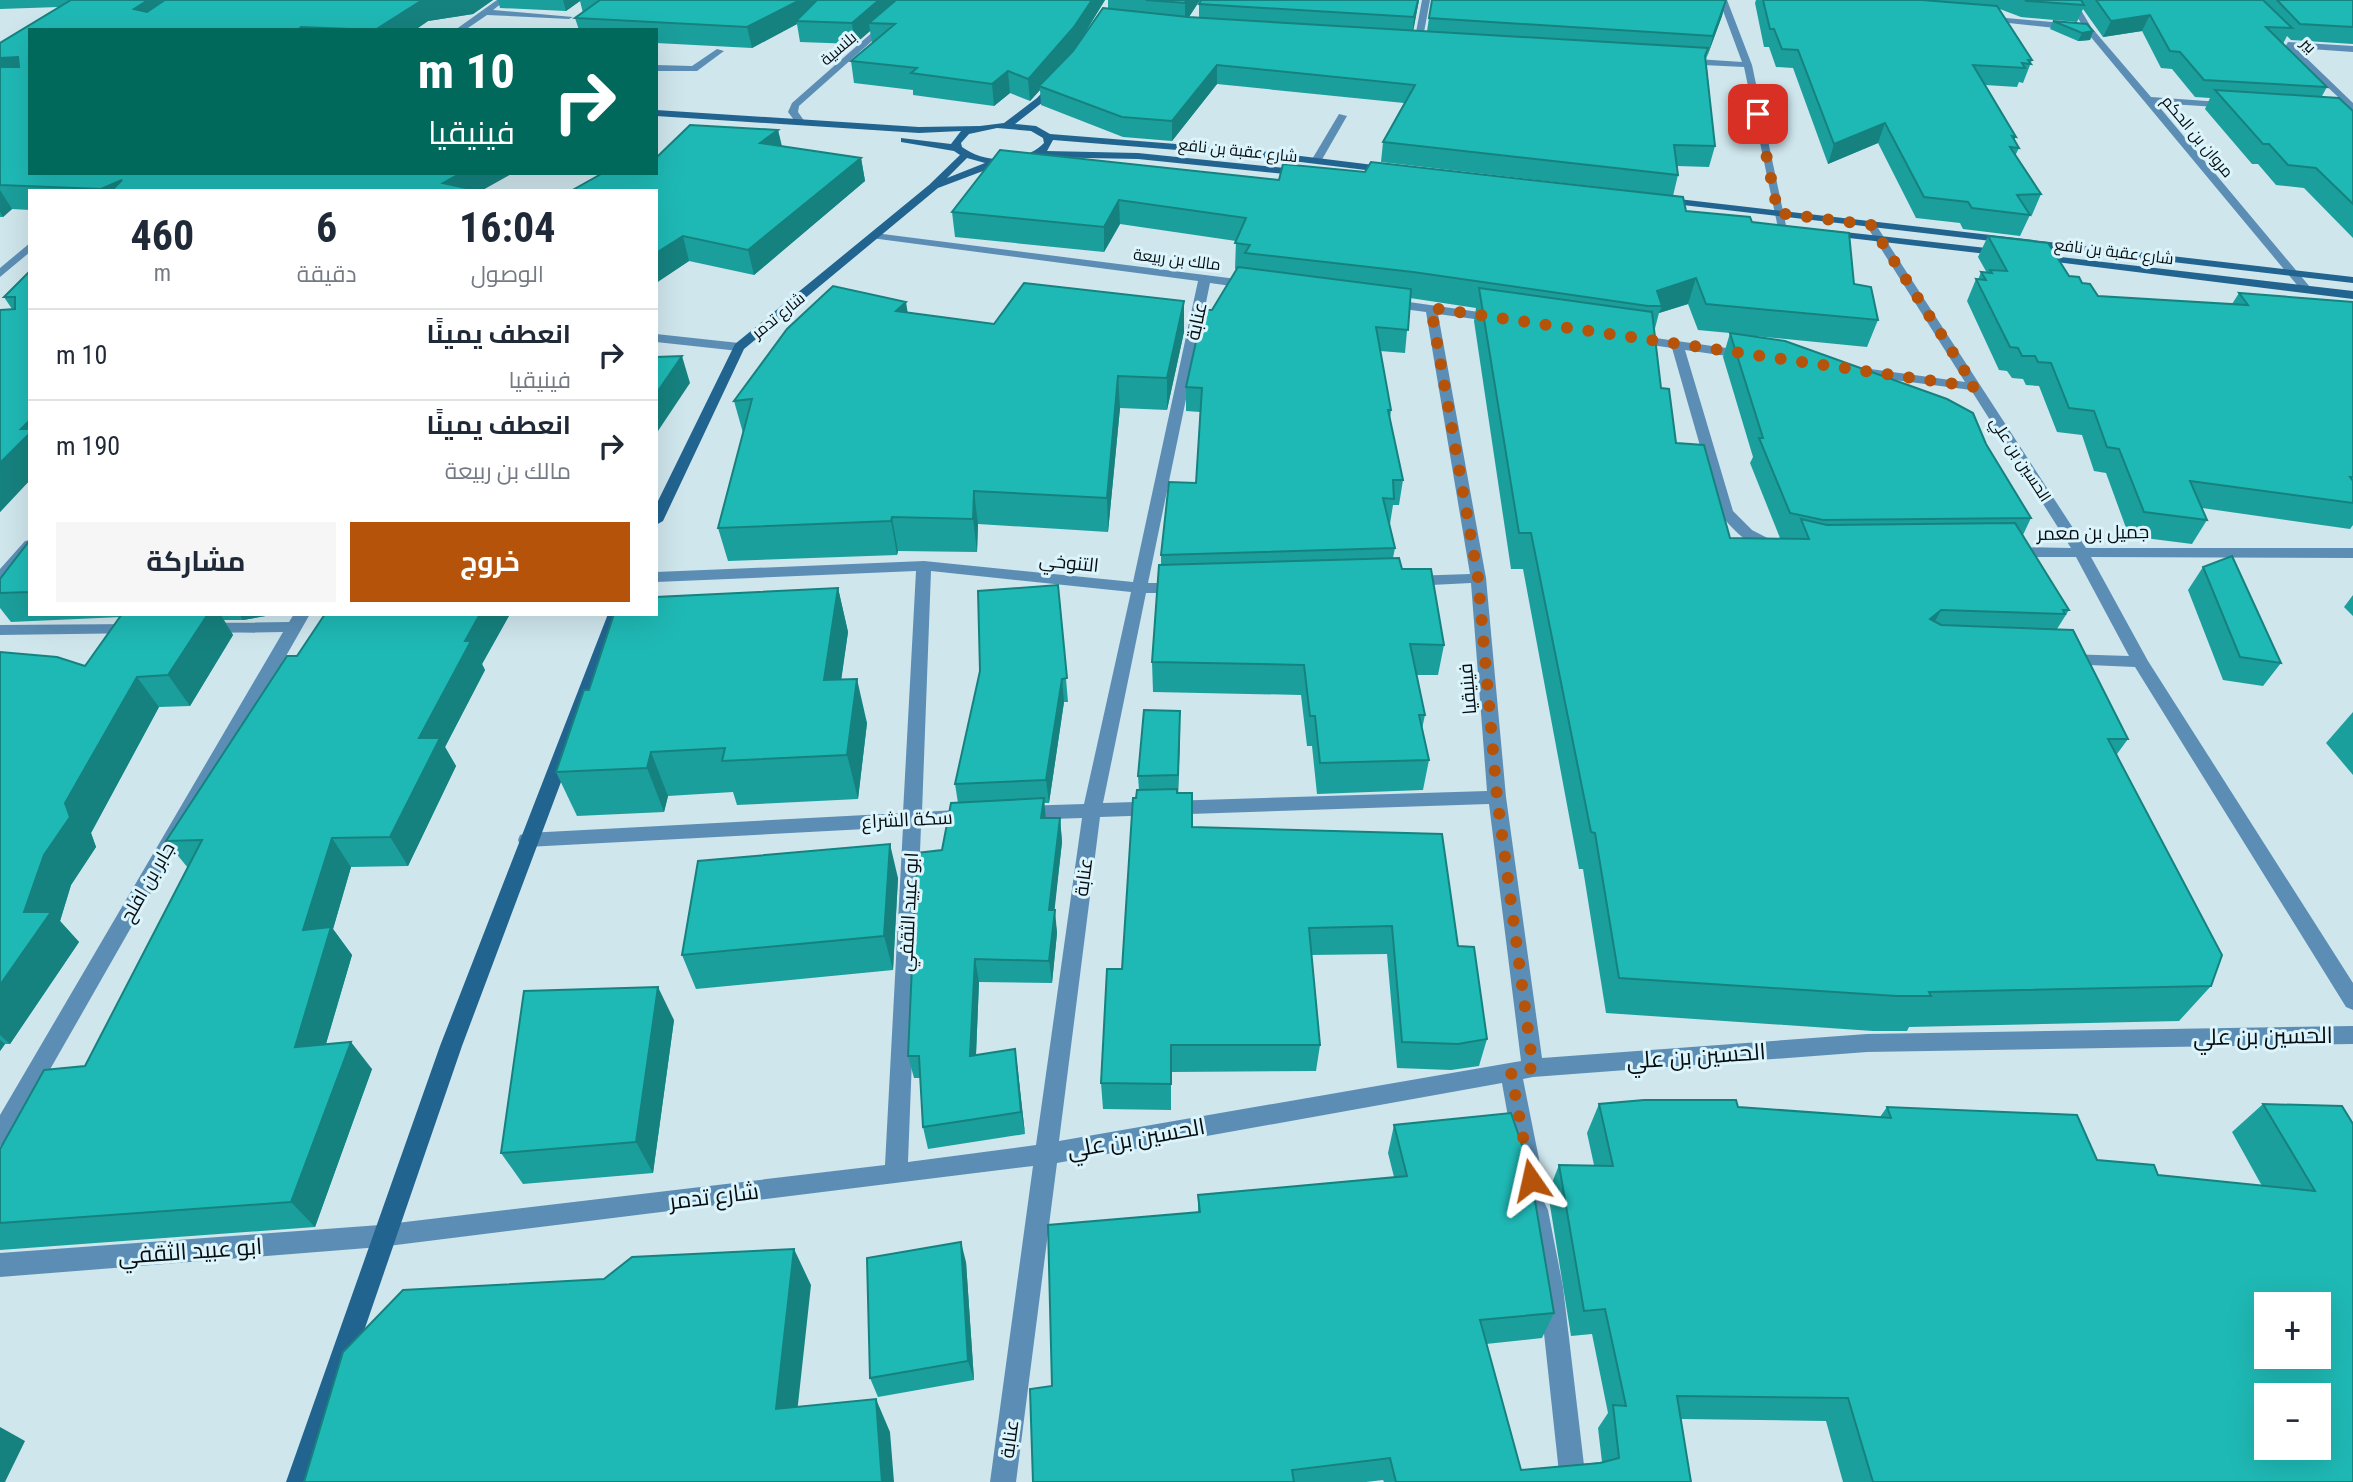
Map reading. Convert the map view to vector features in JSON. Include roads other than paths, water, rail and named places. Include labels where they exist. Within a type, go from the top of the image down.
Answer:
[{"type":"street","points":[[462,28],[502,0]]},
{"type":"street","name":"بلنسية","points":[[800,122],[793,113],[795,105],[914,0]]},
{"type":"street","points":[[1419,43],[1426,0]]},
{"type":"street","points":[[1723,0],[1748,65],[1783,228]]},
{"type":"street","name":"مروان بن الحكم","points":[[2071,0],[2088,28],[2306,289]]},
{"type":"street","points":[[485,12],[569,22],[579,9]]},
{"type":"street","points":[[1970,16],[2088,28]]},
{"type":"street","points":[[2280,36],[2288,45]]},
{"type":"street","points":[[1405,42],[1432,44]]},
{"type":"street","name":"بير","points":[[2288,45],[2353,50]]},
{"type":"street","name":"بير","points":[[2288,45],[2353,108]]},
{"type":"street","points":[[658,63],[695,69],[720,51]]},
{"type":"street","points":[[1666,60],[1748,65]]},
{"type":"street","points":[[1008,124],[1040,100],[1063,71]]},
{"type":"street","points":[[1033,128],[1040,100]]},
{"type":"street","points":[[2147,100],[2243,106]]},
{"type":"street","points":[[658,113],[919,130],[1008,124],[1033,128],[1048,137],[1045,149],[1037,154]]},
{"type":"street","points":[[2339,113],[2353,113]]},
{"type":"street","points":[[1316,161],[1342,116]]},
{"type":"street","points":[[658,123],[871,136],[961,151],[1001,161]]},
{"type":"street","name":"شارع تدمر","points":[[658,517],[739,347],[933,187],[961,151],[960,137],[977,128]]},
{"type":"street","name":"شارع عقبة بن نافع","points":[[1048,137],[1398,170]]},
{"type":"street","name":"شارع عقبة بن نافع","points":[[1001,161],[1037,154],[1138,156],[1312,174]]},
{"type":"street","name":"شارع تدمر","points":[[933,187],[1001,161]]},
{"type":"street","points":[[1325,175],[1391,182]]},
{"type":"street","name":"شارع عقبة بن نافع","points":[[1643,198],[1778,213],[1875,232],[2353,295]]},
{"type":"street","points":[[1770,227],[1797,230]]},
{"type":"street","name":"شارع عقبة بن نافع","points":[[1810,231],[1875,232],[2353,280]]},
{"type":"street","name":"الحسين بن علي","points":[[1875,232],[2081,552],[2140,662],[2353,1001]]},
{"type":"street","name":"مالك بن ربيعة","points":[[875,236],[1271,287]]},
{"type":"street","points":[[0,258],[24,257]]},
{"type":"street","points":[[0,274],[24,257]]},
{"type":"street","name":"عنابة","points":[[1003,1482],[1092,810],[1205,278]]},
{"type":"street","points":[[1378,301],[1513,321]]},
{"type":"street","name":"فينيقيا","points":[[1431,308],[1478,578],[1522,1070],[1551,1287],[1573,1482]]},
{"type":"street","points":[[1623,337],[1759,357]]},
{"type":"street","points":[[658,338],[739,347]]},
{"type":"street","points":[[1678,346],[1726,512],[1737,527],[1758,541],[1785,550]]},
{"type":"street","points":[[1840,368],[1975,387]]},
{"type":"street","points":[[0,579],[28,546]]},
{"type":"street","name":"جميل بن معمر","points":[[2000,552],[2353,553]]},
{"type":"street","name":"التنوخي","points":[[658,577],[924,566],[1140,588],[1194,587]]},
{"type":"street","name":"ابو عبيد الثقفي","points":[[896,1174],[924,566]]},
{"type":"street","points":[[1396,581],[1478,578]]},
{"type":"street","points":[[299,1482],[380,1236],[527,839],[615,616]]},
{"type":"street","name":"جابر بن افلح","points":[[195,628],[297,621]]},
{"type":"street","name":"جابر بن افلح","points":[[0,1136],[297,621]]},
{"type":"street","points":[[0,630],[153,628]]},
{"type":"street","points":[[2044,659],[2140,662]]},
{"type":"street","name":"سكة الشراع","points":[[527,839],[1092,810],[1497,797]]},
{"type":"street","name":"الحسين بن علي","points":[[1047,1154],[1522,1070],[1880,1043],[2353,1035]]},
{"type":"street","name":"شارع تدمر","points":[[380,1236],[1047,1154]]},
{"type":"street","name":"ابو عبيد الثقفي","points":[[0,1265],[380,1236]]}]
